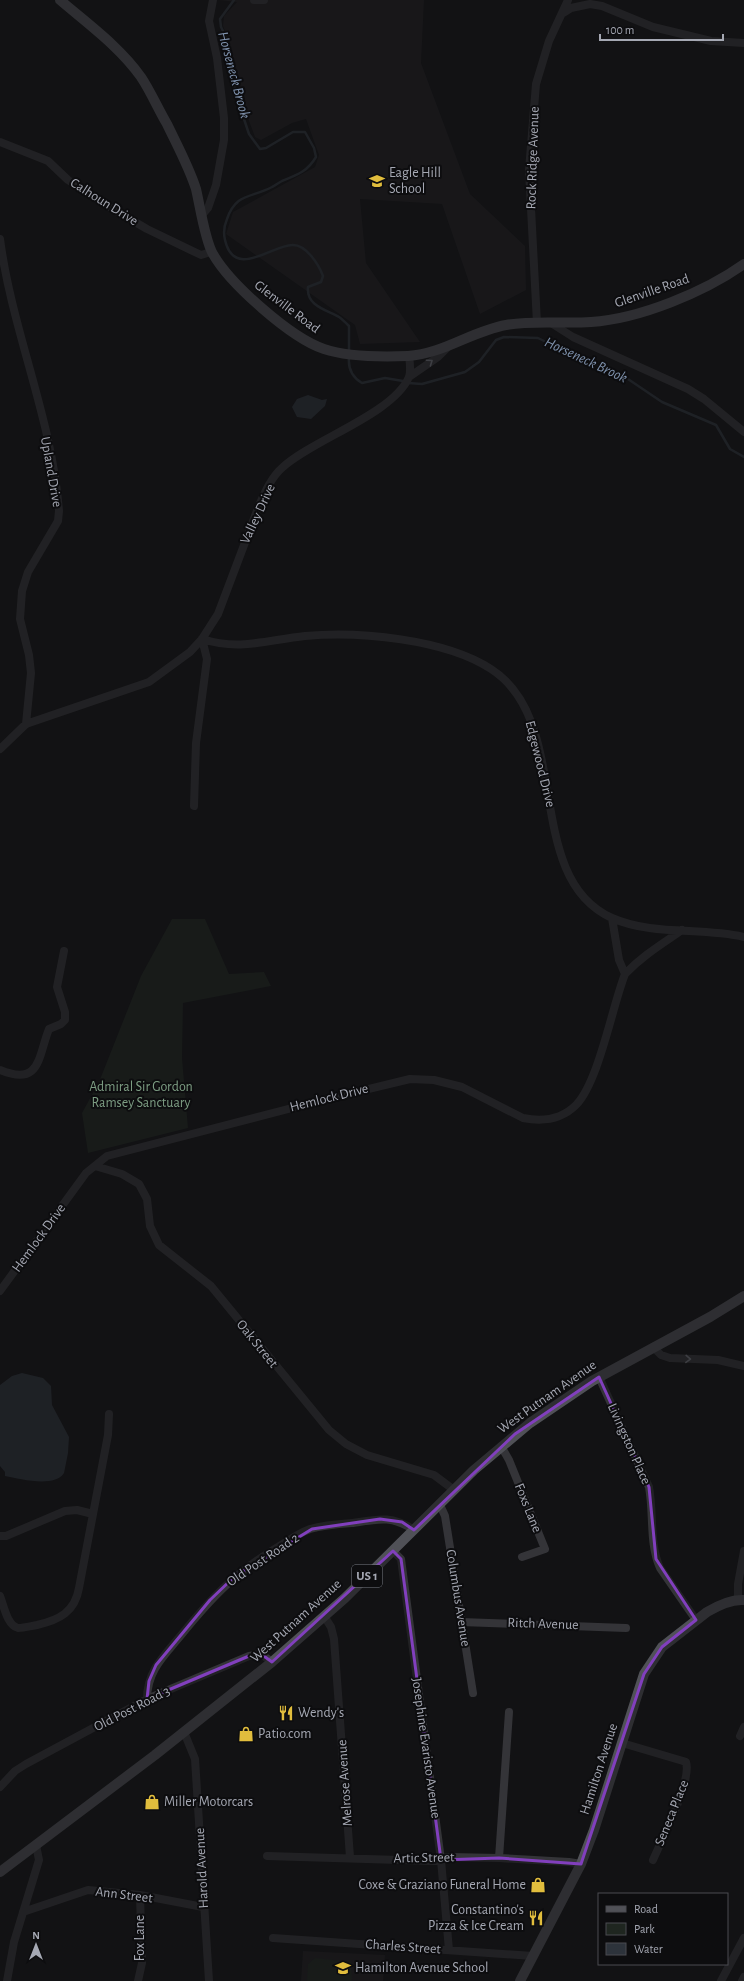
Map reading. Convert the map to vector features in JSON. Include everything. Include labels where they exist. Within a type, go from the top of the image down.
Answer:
[{"type":"main road","name":"Glenville Road","points":[[60,0],[119,51],[141,77],[190,171],[211,252],[225,272],[239,288],[267,312],[309,342],[322,348],[342,353],[409,356],[450,345],[496,328],[515,324],[592,322],[616,319],[642,312],[719,281],[744,264]]},
{"type":"main road","name":"West Putnam Avenue","points":[[0,1872],[184,1732],[272,1662],[324,1616],[393,1551],[454,1490],[501,1446],[530,1423],[599,1377],[744,1296]]},
{"type":"main road","name":"Hamilton Avenue","points":[[520,1981],[581,1864],[594,1830],[638,1690],[651,1662],[662,1647],[696,1620],[715,1608],[741,1600]]},
{"type":"street","points":[[202,215],[208,208],[216,185],[224,140],[224,118],[217,58],[209,22],[213,0]]},
{"type":"street","points":[[254,0],[264,0]]},
{"type":"street","name":"Rock Ridge Avenue","points":[[537,323],[529,170],[536,84],[549,41],[568,0]]},
{"type":"street","points":[[563,13],[571,8],[599,3],[647,25],[675,33],[711,40],[744,43]]},
{"type":"street","name":"Calhoun Drive","points":[[0,142],[48,161],[68,180],[147,229],[201,255],[211,252]]},
{"type":"street","name":"Upland Drive","points":[[0,239],[12,310],[36,393],[52,468],[59,511],[58,521],[28,572],[22,591],[20,619],[29,655],[31,673],[26,724]]},
{"type":"street","points":[[551,323],[573,338],[688,389],[704,399],[744,432]]},
{"type":"street","name":"Valley Drive","points":[[0,749],[26,724],[149,682],[190,652],[202,639],[218,614],[249,528],[265,492],[281,468],[309,449],[378,409],[406,382],[438,357],[450,345]]},
{"type":"street","points":[[406,382],[409,356]]},
{"type":"street","name":"Edgewood Drive","points":[[202,639],[218,644],[243,646],[305,636],[369,635],[404,640],[447,650],[468,657],[493,670],[504,680],[521,700],[532,724],[540,753],[556,834],[566,870],[574,885],[583,896],[600,911],[612,918],[634,925],[715,932],[744,937]]},
{"type":"street","points":[[194,806],[196,792],[196,743],[207,659],[202,639]]},
{"type":"street","points":[[612,918],[619,960],[625,974]]},
{"type":"street","name":"Hemlock Drive","points":[[0,1291],[86,1173],[107,1156],[410,1079],[434,1080],[462,1087],[523,1118],[543,1121],[566,1113],[577,1104],[590,1082],[625,974],[635,963],[651,950],[682,930]]},
{"type":"street","points":[[0,1070],[16,1076],[30,1072],[41,1059],[44,1042],[49,1029],[61,1024],[65,1020],[65,1012],[57,987],[64,951]]},
{"type":"street","name":"Oak Street","points":[[95,1166],[122,1174],[139,1184],[147,1199],[150,1226],[159,1245],[211,1286],[315,1416],[329,1430],[346,1444],[367,1455],[434,1475],[454,1490]]},
{"type":"street","points":[[653,1347],[661,1355],[670,1358],[718,1360],[744,1366]]},
{"type":"street","name":"Livingston Place","points":[[599,1377],[650,1487],[656,1559],[660,1568],[696,1620]]},
{"type":"street","points":[[0,1596],[10,1622],[13,1627],[18,1628],[51,1622],[64,1615],[72,1607],[77,1598],[108,1435],[109,1414]]},
{"type":"street","name":"Foxs Lane","points":[[501,1446],[509,1460],[545,1550],[522,1557]]},
{"type":"street","name":"Columbus Avenue","points":[[440,1505],[445,1516],[473,1693]]},
{"type":"street","points":[[0,1536],[6,1536],[65,1511],[77,1510],[93,1514]]},
{"type":"street","name":"Old Post Road 2","points":[[147,1699],[149,1681],[156,1665],[210,1600],[235,1576],[270,1551],[300,1533],[312,1529],[348,1523],[380,1519],[393,1520],[402,1522],[414,1530]]},
{"type":"street","name":"Josephine Evaristo Avenue","points":[[393,1551],[401,1559],[441,1860],[449,1950]]},
{"type":"street","points":[[741,1600],[738,1584],[744,1551]]},
{"type":"street","name":"Melrose Avenue","points":[[324,1616],[331,1627],[334,1638],[350,1857]]},
{"type":"street","name":"Ritch Avenue","points":[[461,1622],[626,1628]]},
{"type":"street","name":"Old Post Road 3","points":[[0,1787],[15,1771],[26,1764],[147,1699],[249,1656],[261,1654],[272,1662]]},
{"type":"street","points":[[499,1858],[509,1712]]},
{"type":"street","points":[[740,1736],[744,1727]]},
{"type":"street","name":"Harold Avenue","points":[[184,1732],[195,1759],[209,1981]]},
{"type":"street","name":"Seneca Place","points":[[622,1743],[686,1762],[688,1769],[684,1787],[653,1860]]},
{"type":"street","points":[[7,1981],[23,1912],[39,1860],[36,1845]]},
{"type":"street","name":"Artic Street","points":[[267,1856],[441,1860],[449,1857],[499,1858],[581,1864]]},
{"type":"street","name":"Ann Street","points":[[23,1912],[88,1890],[140,1895],[204,1907]]},
{"type":"street","name":"Fox Lane","points":[[138,1981],[142,1963],[140,1895]]},
{"type":"street","name":"Charles Street","points":[[272,1938],[534,1956]]},
{"type":"street","points":[[721,1981],[744,1938]]},
{"type":"street","points":[[742,1981],[744,1977]]},
{"type":"highlighted area","points":[[599,1377],[649,1487],[656,1559],[696,1620],[662,1647],[644,1674],[581,1864],[499,1858],[441,1860],[401,1559],[393,1551],[272,1662],[261,1654],[249,1656],[147,1699],[149,1681],[156,1665],[210,1600],[235,1576],[312,1529],[380,1519],[402,1522],[414,1530],[515,1434]]},
{"type":"shaded area","name":"Eagle Hill School","points":[[219,0],[424,0],[421,63],[470,194],[525,246],[526,290],[480,314],[442,204],[360,199],[366,263],[420,342],[360,344],[355,325],[226,234],[233,212],[315,167],[319,155],[306,119],[292,123],[261,140],[255,137],[239,94],[232,68],[228,38],[223,26],[224,16],[237,2]]},
{"type":"shaded area","name":"Hamilton Avenue School","points":[[303,1951],[385,1955],[383,1981],[301,1981]]},
{"type":"green space","name":"Admiral Sir Gordon Ramsey Sanctuary","points":[[172,919],[205,919],[229,974],[264,972],[271,986],[183,1003],[182,1058],[188,1128],[88,1153],[82,1113],[99,1082],[141,976]]},
{"type":"green space","points":[[315,1958],[351,1962],[352,1981],[307,1981],[308,1964]]},
{"type":"water","points":[[308,395],[322,400],[327,399],[325,406],[311,419],[297,417],[292,407],[297,399]]},
{"type":"water","points":[[22,1373],[43,1378],[51,1386],[52,1405],[69,1437],[68,1453],[64,1473],[59,1478],[53,1480],[37,1481],[5,1476],[5,1472],[0,1466],[0,1385],[12,1376]]},
{"type":"waterway","name":"Horseneck Brook","points":[[234,0],[220,19],[221,27],[226,37],[231,73],[238,101],[249,134],[260,149],[266,148],[293,132],[305,132],[314,148],[316,157],[305,170],[273,187],[240,200],[231,211],[225,224],[225,240],[230,252],[237,258],[255,258],[284,246],[292,245],[307,251],[315,261],[323,276],[321,282],[308,287],[310,299],[318,306],[339,317],[349,326],[349,353]]},
{"type":"waterway","name":"Horseneck Brook","points":[[408,383],[422,384],[465,372],[479,362],[496,340],[504,337],[538,338],[568,353],[622,375],[662,402],[716,425],[730,449],[744,457]]},
{"type":"waterway","name":"Horseneck Brook","points":[[349,358],[351,372],[362,383],[385,378],[403,381]]},
{"type":"place","name":"Eagle Hill School","points":[[377,181]]},
{"type":"place","name":"Wendy's","points":[[286,1713]]},
{"type":"place","name":"Patio.com","points":[[246,1734]]},
{"type":"place","name":"Miller Motorcars","points":[[152,1802]]},
{"type":"place","name":"Coxe & Graziano Funeral Home","points":[[538,1885]]},
{"type":"place","name":"Constantino's Pizza & Ice Cream","points":[[536,1918]]},
{"type":"place","name":"Hamilton Avenue School","points":[[343,1968]]}]
